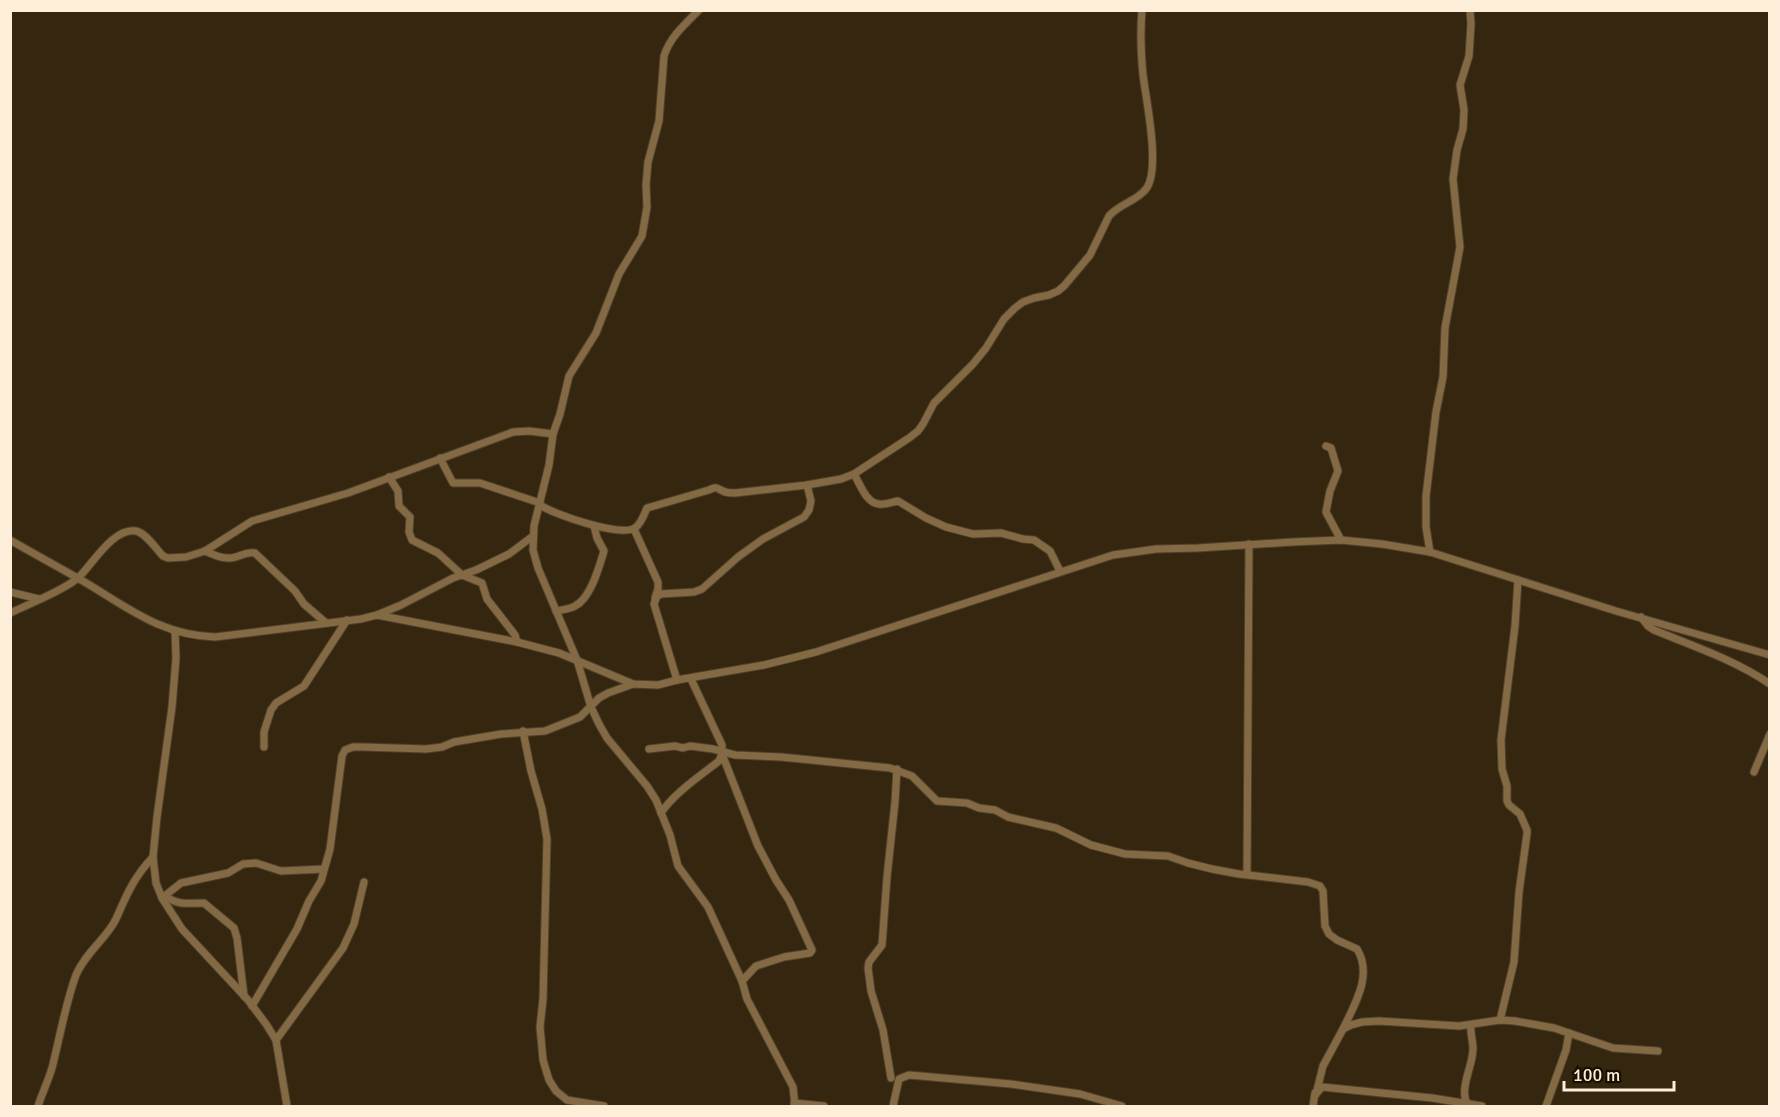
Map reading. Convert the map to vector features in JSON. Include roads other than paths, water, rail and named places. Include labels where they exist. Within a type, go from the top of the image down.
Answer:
[{"type":"street","points":[[699,10],[675,35],[664,56],[659,121],[648,162],[647,207],[642,236],[619,274],[596,333],[569,376],[553,434],[549,465],[533,536],[533,554],[577,660],[591,707],[607,738],[656,800],[670,835],[678,866],[708,907],[742,981],[747,999],[793,1087],[794,1105],[824,1107]]},
{"type":"street","points":[[440,458],[453,483],[480,483],[540,504],[551,512],[594,525],[626,531],[634,529],[639,524],[647,508],[715,487],[723,492],[735,494],[807,485],[841,479],[854,474],[918,431],[934,403],[973,364],[1004,319],[1023,302],[1049,295],[1064,286],[1090,255],[1114,210],[1148,186],[1151,167],[1151,129],[1143,75],[1142,10]]},
{"type":"street","points":[[1430,552],[1426,527],[1426,496],[1436,412],[1443,377],[1445,328],[1460,247],[1453,179],[1464,119],[1461,85],[1469,56],[1470,10]]},
{"type":"street","points":[[10,613],[63,588],[78,578],[111,541],[121,535],[134,531],[139,532],[163,556],[186,557],[205,551],[252,521],[348,493],[513,432],[553,434]]},
{"type":"street","points":[[1326,446],[1331,448],[1338,469],[1330,491],[1327,515],[1341,540]]},
{"type":"street","points":[[854,474],[863,492],[877,504],[898,501],[946,527],[973,534],[1001,532],[1034,540],[1050,551],[1060,571]]},
{"type":"street","points":[[389,477],[398,491],[399,506],[410,517],[409,532],[412,540],[438,553],[462,574],[482,584],[485,596],[515,634],[517,642]]},
{"type":"street","points":[[655,600],[661,594],[694,592],[702,589],[763,538],[804,517],[811,501],[807,485]]},
{"type":"street","points":[[556,611],[575,606],[584,599],[594,584],[604,551],[597,538],[594,525]]},
{"type":"street","points":[[634,529],[658,582],[654,604],[677,680]]},
{"type":"street","points":[[10,540],[146,620],[196,636],[215,637],[377,615],[509,554],[533,536]]},
{"type":"street","points":[[377,615],[559,652],[633,684],[658,685],[764,665],[816,652],[1113,555],[1249,544],[1341,540],[1430,552],[1770,655]]},
{"type":"street","points":[[1247,874],[1249,544]]},
{"type":"street","points":[[205,551],[230,559],[251,552],[255,553],[295,591],[304,604],[326,623]]},
{"type":"street","points":[[1500,1020],[1514,962],[1519,892],[1527,834],[1520,814],[1507,801],[1507,786],[1502,769],[1501,740],[1515,626],[1518,580]]},
{"type":"street","points":[[10,592],[39,599]]},
{"type":"street","points":[[1641,617],[1654,630],[1708,651],[1744,668],[1770,684]]},
{"type":"street","points":[[264,747],[264,732],[271,710],[276,703],[304,686],[347,620]]},
{"type":"street","points":[[176,631],[172,707],[159,794],[153,857],[156,883],[182,929],[244,996],[276,1040],[287,1107]]},
{"type":"street","points":[[661,813],[684,788],[719,761],[722,753],[722,745],[711,718],[691,679]]},
{"type":"street","points":[[252,1006],[297,929],[321,880],[330,849],[342,756],[345,750],[353,747],[426,749],[501,734],[545,731],[580,717],[599,698],[633,684]]},
{"type":"street","points":[[523,731],[547,839],[543,999],[540,1027],[543,1060],[549,1080],[556,1091],[567,1100],[604,1107]]},
{"type":"street","points":[[1754,772],[1770,734]]},
{"type":"street","points":[[649,749],[690,746],[735,755],[775,756],[897,769],[912,776],[937,801],[966,803],[979,808],[995,810],[1008,817],[1056,828],[1091,845],[1125,854],[1168,856],[1188,863],[1308,882],[1320,886],[1323,891],[1325,926],[1336,940],[1357,949],[1364,976],[1357,1002],[1323,1066],[1313,1107]]},
{"type":"street","points":[[722,753],[758,846],[794,909],[812,950],[810,953],[784,957],[756,966],[742,981]]},
{"type":"street","points":[[891,1078],[868,968],[869,962],[882,945],[897,769]]},
{"type":"street","points":[[38,1107],[52,1068],[58,1037],[76,975],[89,953],[115,921],[119,908],[140,871],[153,857]]},
{"type":"street","points":[[164,897],[181,883],[228,873],[243,864],[256,863],[281,871],[324,869]]},
{"type":"street","points":[[276,1040],[344,948],[354,924],[364,882]]},
{"type":"street","points":[[164,897],[180,904],[204,903],[234,928],[244,996]]},
{"type":"street","points":[[1343,1029],[1351,1025],[1379,1021],[1459,1026],[1500,1020],[1533,1023],[1613,1048],[1658,1050]]},
{"type":"street","points":[[1468,1105],[1465,1092],[1473,1049],[1471,1025]]},
{"type":"street","points":[[1546,1107],[1566,1050],[1569,1033]]},
{"type":"street","points":[[893,1107],[899,1079],[909,1075],[1023,1085],[1080,1094],[1122,1107]]},
{"type":"street","points":[[1316,1094],[1322,1087],[1432,1098],[1482,1107]]}]
